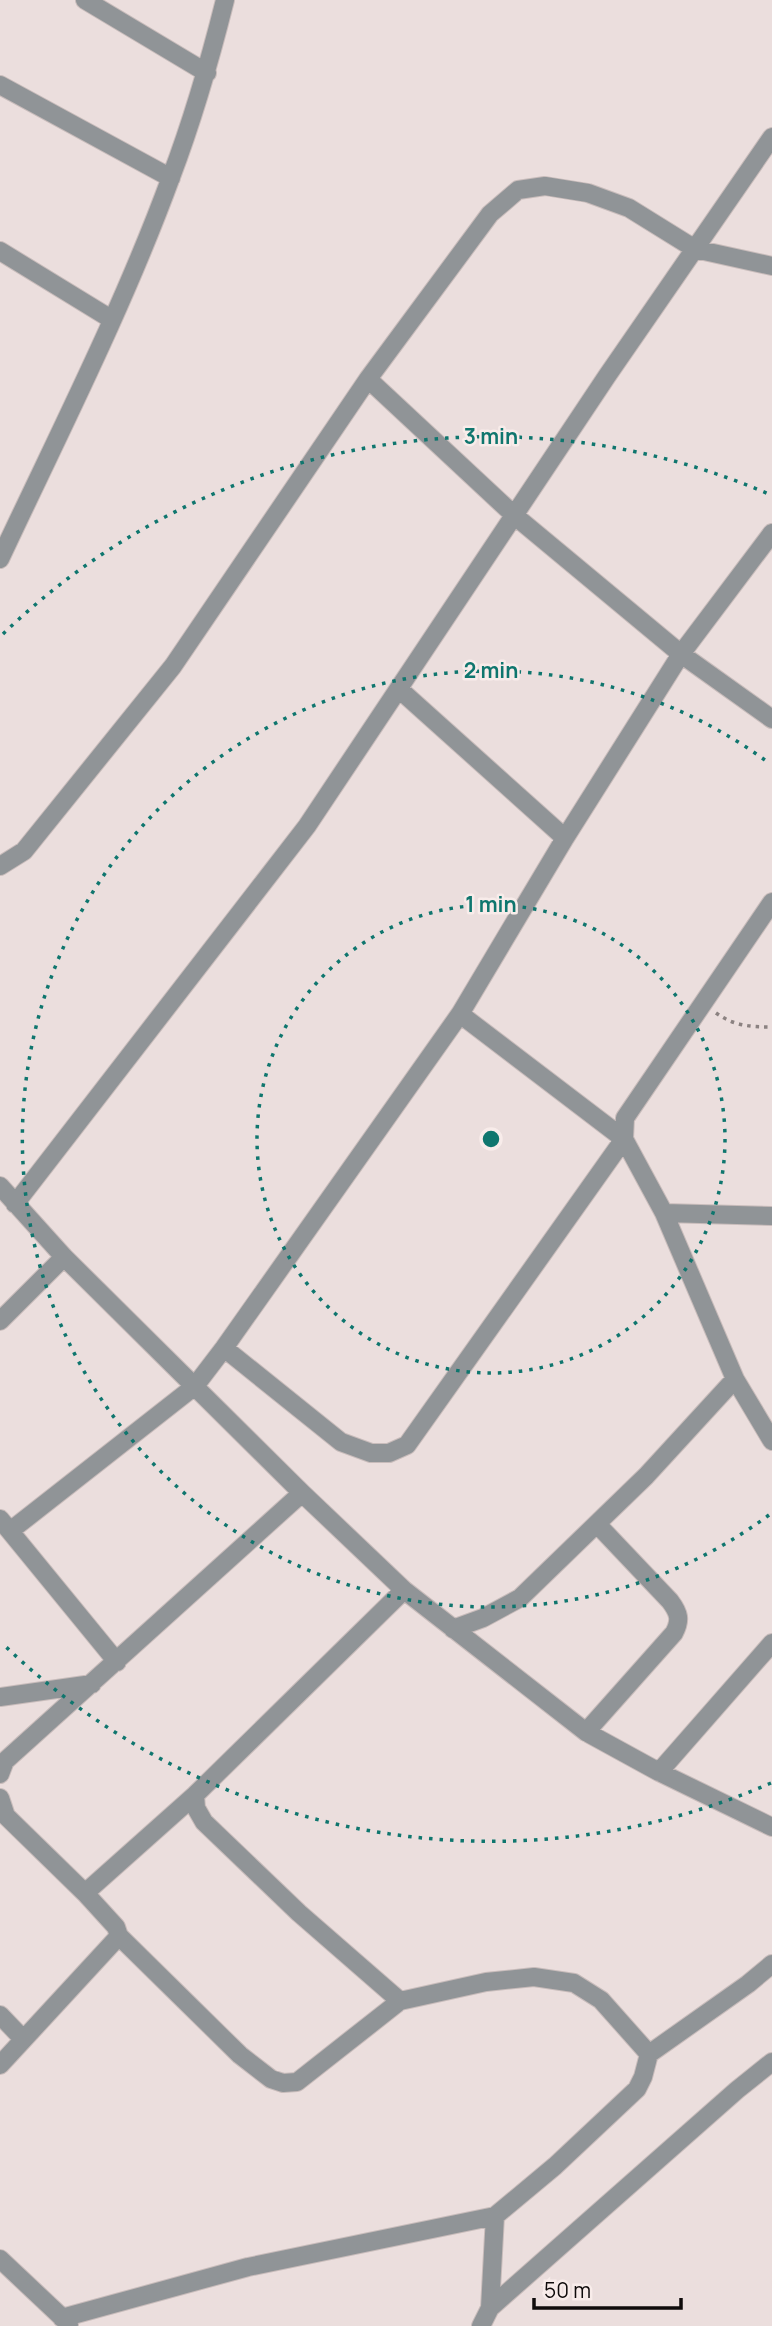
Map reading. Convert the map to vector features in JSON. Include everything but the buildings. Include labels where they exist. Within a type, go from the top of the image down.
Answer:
[{"type":"street","points":[[85,0],[207,73]]},
{"type":"street","points":[[0,559],[111,320],[171,178],[207,73],[225,0]]},
{"type":"street","points":[[0,85],[171,178]]},
{"type":"street","points":[[15,1204],[307,826],[607,376],[772,137]]},
{"type":"street","points":[[0,866],[24,851],[173,666],[368,379],[490,214],[518,190],[545,186],[588,193],[629,208],[695,249],[772,266]]},
{"type":"street","points":[[0,251],[111,320]]},
{"type":"street","points":[[368,379],[515,516],[681,654],[772,719]]},
{"type":"street","points":[[117,1662],[5,1525],[195,1385],[224,1348],[460,1014],[565,838],[681,654],[772,533]]},
{"type":"street","points":[[399,689],[565,838]]},
{"type":"street","points":[[224,1348],[341,1442],[371,1453],[389,1453],[407,1445],[624,1139],[625,1118],[772,902]]},
{"type":"street","points":[[460,1014],[624,1139],[664,1213],[735,1379],[770,1431]]},
{"type":"street","points":[[0,1186],[64,1257],[404,1590],[586,1732],[659,1772],[772,1827]]},
{"type":"street","points":[[664,1213],[772,1216]]},
{"type":"street","points":[[0,1321],[64,1257]]},
{"type":"street","points":[[453,1629],[483,1618],[520,1598],[646,1476],[735,1379]]},
{"type":"street","points":[[0,1774],[5,1761],[302,1493]]},
{"type":"street","points":[[586,1732],[674,1633],[679,1623],[678,1612],[670,1601],[597,1524]]},
{"type":"street","points":[[85,1893],[195,1795],[404,1590]]},
{"type":"street","points":[[659,1772],[772,1643]]},
{"type":"street","points":[[0,1697],[92,1684]]},
{"type":"street","points":[[195,1795],[197,1808],[204,1822],[299,1913],[400,2001]]},
{"type":"street","points":[[0,1798],[6,1816],[85,1893],[116,1927],[119,1936],[240,2055],[271,2079],[283,2083],[297,2082],[400,2001],[498,1981],[534,1977],[574,1983],[601,2000],[649,2054]]},
{"type":"street","points":[[0,2065],[119,1936]]},
{"type":"street","points":[[0,2259],[67,2322],[248,2267],[495,2216],[555,2166],[637,2089],[649,2054],[772,1964]]},
{"type":"street","points":[[0,2015],[23,2039]]},
{"type":"street","points":[[481,2326],[490,2308],[772,2062]]},
{"type":"street","points":[[490,2308],[495,2216]]},
{"type":"path","points":[[703,1003],[728,1021],[747,1027],[772,1027]]}]
